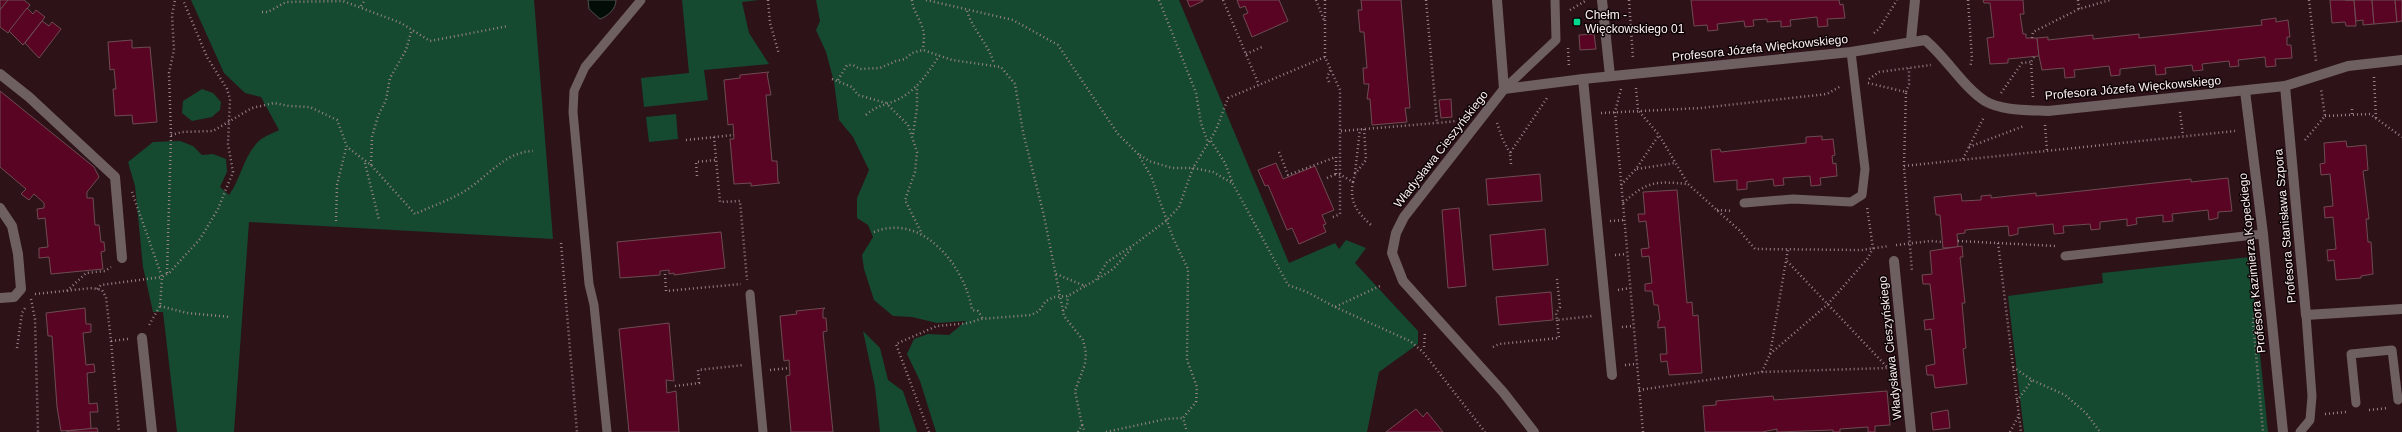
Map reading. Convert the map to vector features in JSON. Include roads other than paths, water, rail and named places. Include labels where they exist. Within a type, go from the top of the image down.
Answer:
[{"type":"street","name":"Władysława Cieszyńskiego","points":[[1497,0],[1504,90],[1404,217],[1396,233],[1392,253],[1402,281],[1504,392],[1534,432]]},
{"type":"street","points":[[1602,0],[1610,76]]},
{"type":"street","points":[[1911,40],[1915,0]]},
{"type":"street","name":"Profesora Józefa Więckowskiego","points":[[1504,90],[1610,76],[1850,52],[1911,40],[1925,40],[1985,101],[2018,109],[2048,111],[2285,86],[2318,74],[2348,66],[2402,60]]},
{"type":"street","points":[[0,74],[29,97],[116,177],[122,258]]},
{"type":"street","points":[[1583,79],[1612,374]]},
{"type":"street","name":"Profesora Stanisława Szpora","points":[[2285,86],[2306,315],[2402,309]]},
{"type":"street","name":"Profesora Kazimierza Kopeckiego","points":[[2245,91],[2263,234],[2283,432]]},
{"type":"street","points":[[0,208],[12,226],[18,254],[21,289],[14,297],[0,298]]},
{"type":"street","name":"Władysława Cieszyńskiego","points":[[1894,261],[1911,432]]},
{"type":"street","points":[[142,338],[152,432]]},
{"type":"lane","points":[[607,432],[594,305],[588,276],[573,112],[574,91],[585,67],[641,0]]},
{"type":"lane","points":[[1504,90],[1556,40],[1555,0]]},
{"type":"lane","points":[[1744,203],[1793,199],[1851,202],[1862,195],[1865,169],[1850,52]]},
{"type":"lane","points":[[2065,256],[2263,234]]},
{"type":"lane","points":[[750,294],[763,432]]},
{"type":"lane","points":[[2300,432],[2310,420],[2312,396],[2306,315]]},
{"type":"lane","points":[[2356,403],[2351,354],[2402,349]]},
{"type":"lane","points":[[2392,350],[2398,400]]},
{"type":"place","name":"Chełm - Więckowskiego 01","points":[[1577,22]]}]
